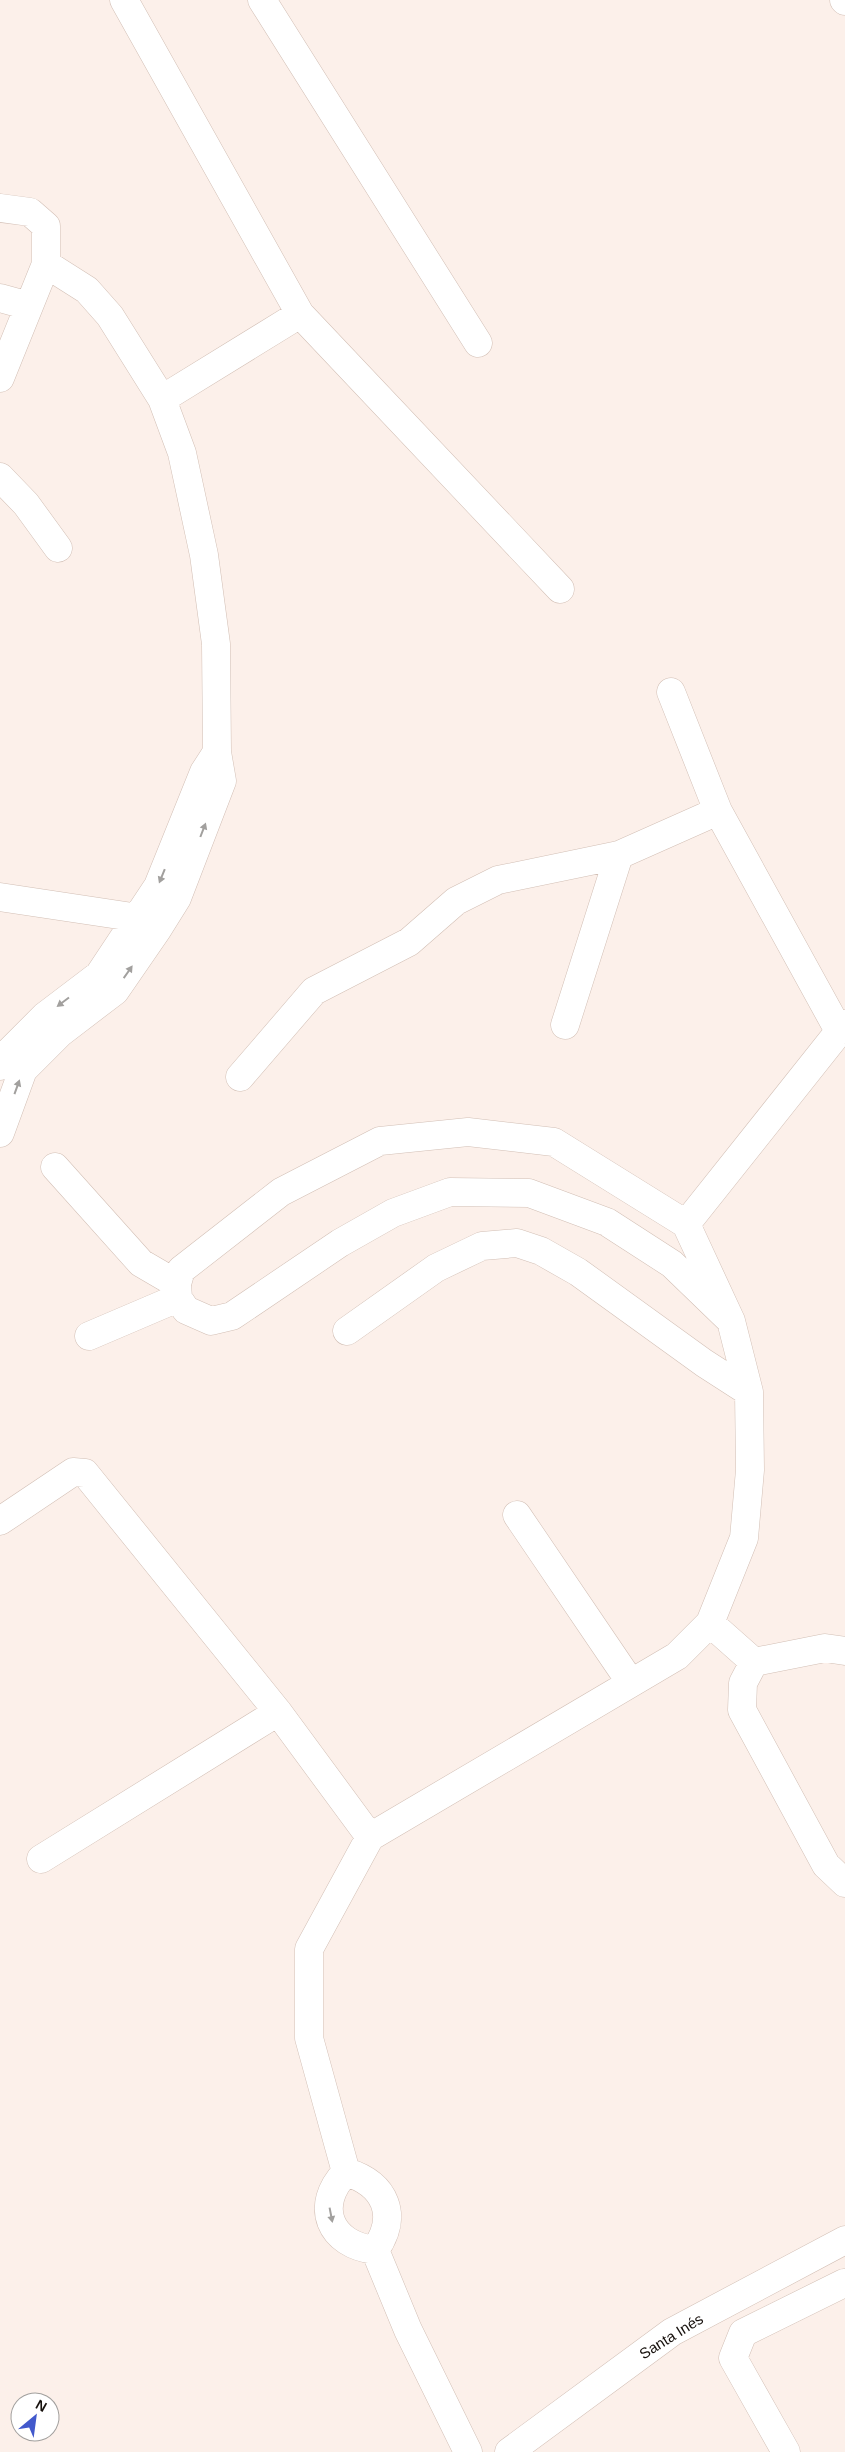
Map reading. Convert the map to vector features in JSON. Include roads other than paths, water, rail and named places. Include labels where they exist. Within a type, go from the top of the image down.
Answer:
[{"type":"street","points":[[124,0],[300,314],[560,589]]},
{"type":"street","points":[[262,0],[478,343]]},
{"type":"street","points":[[0,208],[30,212],[46,226],[46,264],[0,378]]},
{"type":"street","points":[[0,1133],[23,1070],[60,1033],[115,991],[177,898],[222,781],[217,752],[216,644],[204,555],[182,453],[162,399],[110,316],[87,290],[46,264]]},
{"type":"street","points":[[0,298],[29,306]]},
{"type":"street","points":[[162,399],[300,314]]},
{"type":"street","points":[[0,477],[26,504],[58,548]]},
{"type":"street","points":[[671,692],[718,811],[842,1028],[686,1224]]},
{"type":"street","points":[[0,1066],[4,1057],[45,1016],[99,975],[158,886],[204,772],[217,752]]},
{"type":"street","points":[[240,1077],[314,991],[409,942],[456,901],[498,880],[620,855],[718,811]]},
{"type":"street","points":[[565,1025],[620,855]]},
{"type":"street","points":[[0,897],[138,918]]},
{"type":"street","points":[[178,1291],[181,1270],[282,1192],[380,1140],[468,1132],[554,1142],[686,1224],[731,1321],[749,1392],[750,1470],[744,1538],[710,1623],[677,1656],[370,1837],[309,1949],[309,2038],[346,2172]]},
{"type":"street","points":[[55,1167],[141,1263],[178,1291],[186,1310],[211,1321],[232,1316],[340,1243],[394,1213],[450,1192],[529,1193],[607,1222],[672,1264],[731,1321]]},
{"type":"street","points":[[347,1331],[436,1268],[482,1246],[517,1243],[541,1251],[578,1272],[704,1363],[749,1392]]},
{"type":"street","points":[[89,1336],[178,1291]]},
{"type":"street","points":[[0,1520],[73,1472],[85,1473],[278,1712],[370,1837]]},
{"type":"street","points":[[517,1515],[631,1683]]},
{"type":"street","points":[[710,1623],[754,1662]]},
{"type":"street","points":[[754,1662],[825,1648],[845,1651]]},
{"type":"street","points":[[754,1662],[743,1683],[742,1710],[826,1865],[845,1883]]},
{"type":"street","points":[[41,1860],[278,1712]]},
{"type":"street","points":[[346,2172],[360,2176],[373,2184],[382,2196],[387,2210],[387,2224],[383,2238],[375,2250]]},
{"type":"street","points":[[346,2172],[335,2184],[329,2198],[329,2214],[334,2229],[345,2241],[359,2248],[375,2250]]},
{"type":"street","name":"Santa Inés","points":[[509,2452],[672,2332],[845,2240]]},
{"type":"street","points":[[375,2250],[408,2330],[468,2452]]},
{"type":"street","points":[[786,2452],[734,2358],[743,2333],[844,2282]]}]
